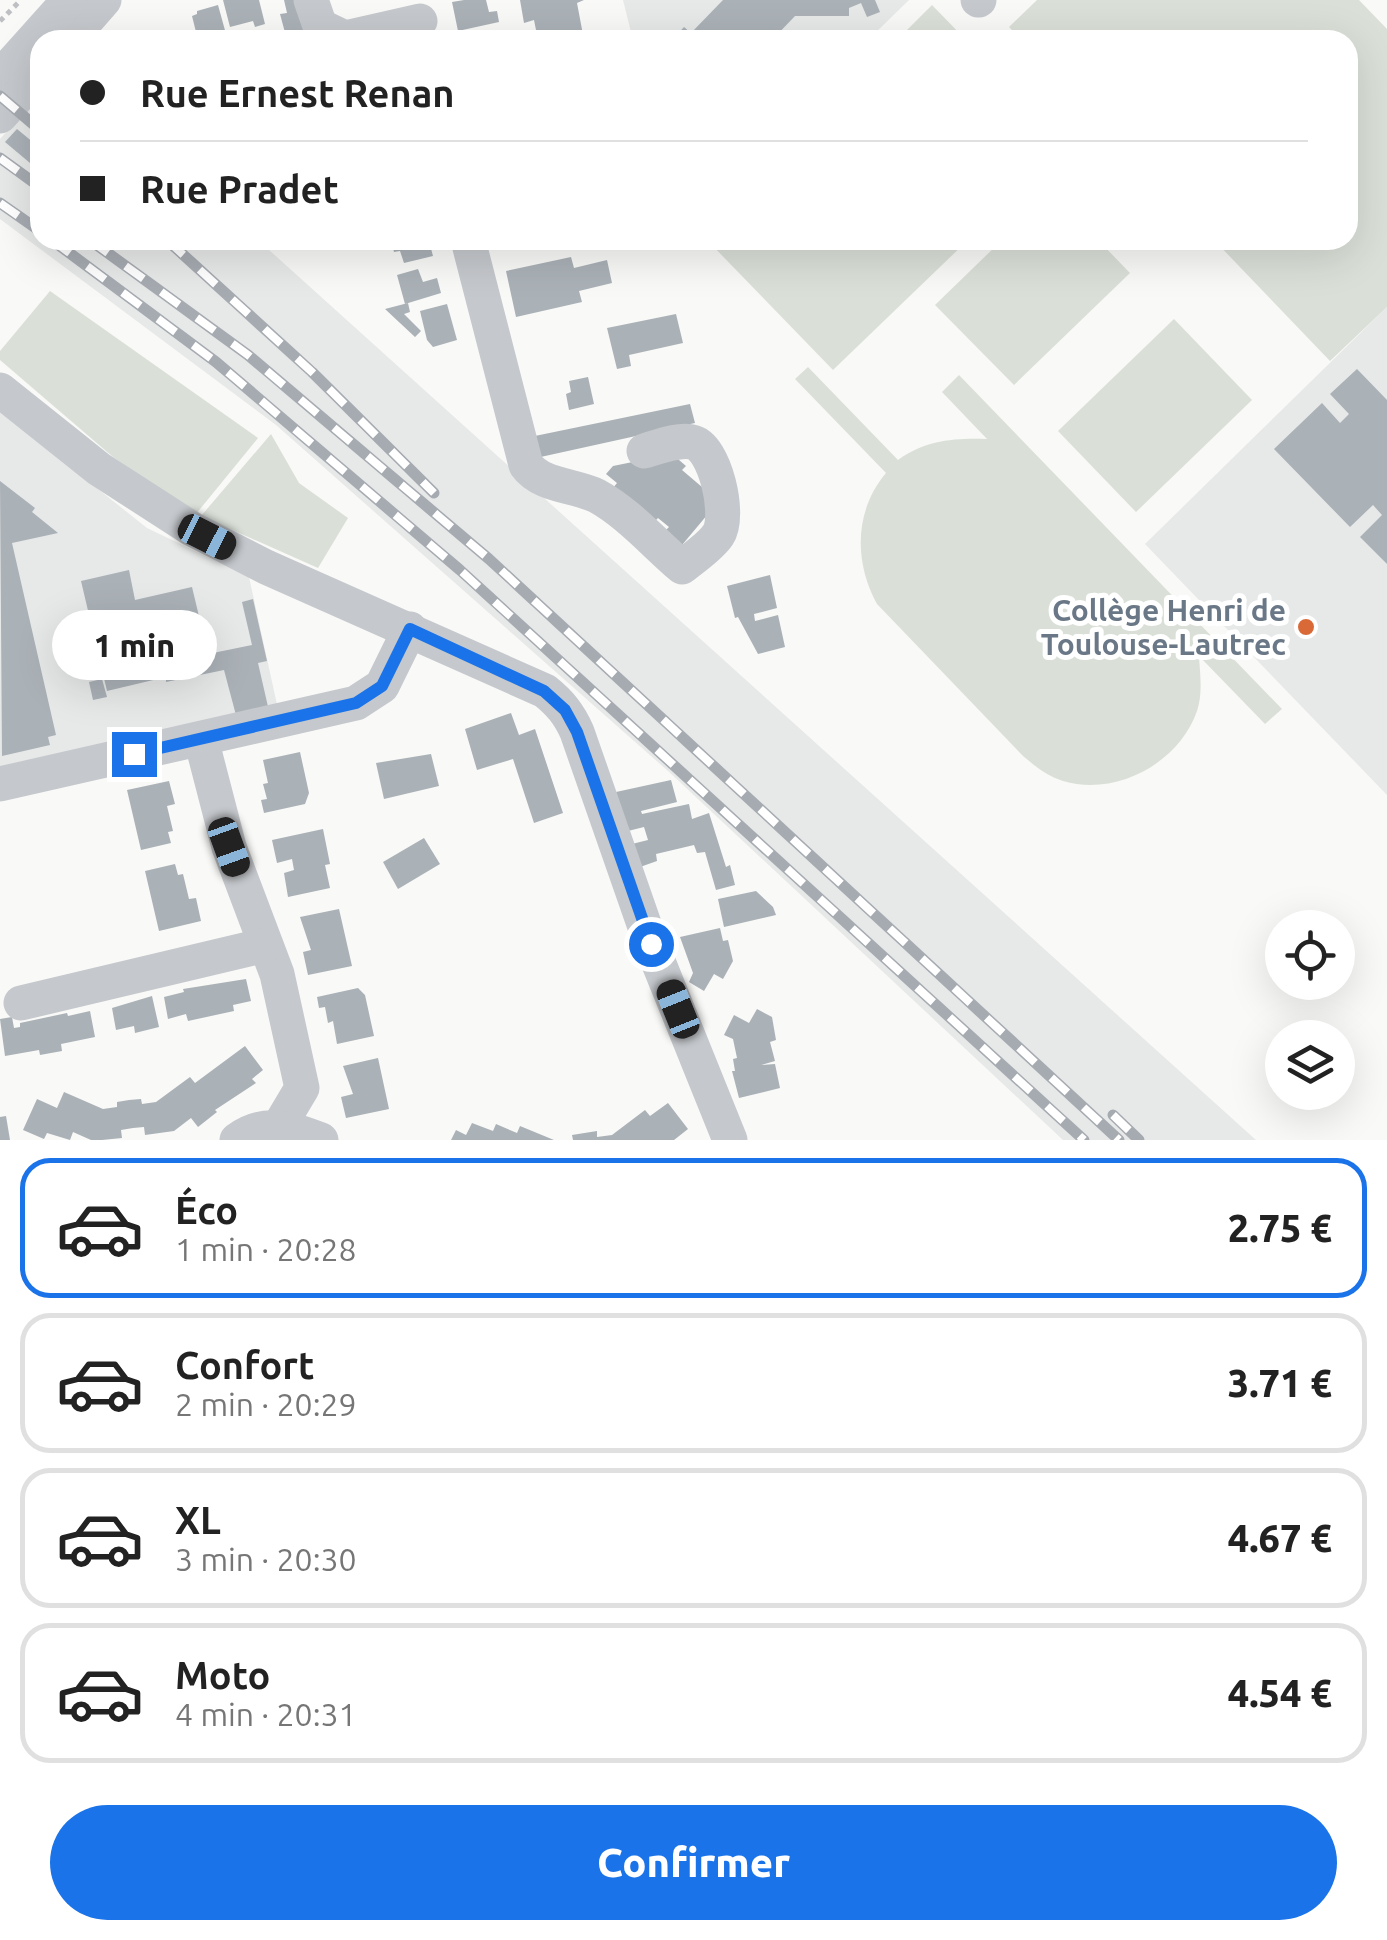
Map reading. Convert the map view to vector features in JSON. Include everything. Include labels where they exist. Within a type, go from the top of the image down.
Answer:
[{"type":"street","points":[[311,0],[320,26],[328,30]]},
{"type":"street","points":[[75,30],[91,1]]},
{"type":"street","points":[[56,30],[91,1]]},
{"type":"street","points":[[378,30],[420,20]]},
{"type":"street","points":[[0,77],[30,52]]},
{"type":"street","points":[[0,116],[30,83]]},
{"type":"street","points":[[471,250],[526,465],[539,478],[594,495],[610,505],[682,567],[718,535],[724,520],[724,506],[708,455],[703,447],[692,442],[644,451]]},
{"type":"street","points":[[0,390],[99,469],[192,529],[266,567],[544,691],[572,720],[651,944],[730,1140]]},
{"type":"street","points":[[0,784],[356,703],[382,686],[410,629]]},
{"type":"street","points":[[201,739],[229,847],[277,974],[302,1088],[280,1125]]},
{"type":"street","points":[[21,1003],[265,945]]},
{"type":"street","points":[[237,1140],[246,1133],[280,1125],[321,1140]]},
{"type":"path","points":[[0,21],[20,0]]},
{"type":"shaded area","points":[[623,0],[909,0],[878,30],[630,30]]},
{"type":"shaded area","points":[[1037,0],[1359,0],[1387,29],[1387,307],[1330,361],[1224,250],[1358,250],[1358,30],[1009,27]]},
{"type":"shaded area","points":[[932,5],[956,30],[907,30]]},
{"type":"shaded area","points":[[30,106],[30,241],[0,219],[0,139]]},
{"type":"shaded area","points":[[42,250],[269,250],[1256,1140],[1063,1140],[668,771],[276,425]]},
{"type":"shaded area","points":[[717,250],[958,250],[833,370]]},
{"type":"shaded area","points":[[992,250],[1108,250],[1130,273],[1014,385],[935,305]]},
{"type":"shaded area","points":[[50,291],[258,438],[196,514],[113,457],[0,360],[0,351]]},
{"type":"shaded area","name":"Collège Henri de Toulouse-Lautrec","points":[[1387,307],[1387,795],[1145,544]]},
{"type":"shaded area","points":[[1174,319],[1252,400],[1136,512],[1058,431]]},
{"type":"shaded area","points":[[808,367],[898,460],[941,442],[987,439],[942,392],[959,375],[1282,709],[1265,724],[1199,656],[1201,690],[1197,711],[1188,730],[1161,760],[1124,780],[1104,784],[1063,781],[1037,767],[877,604],[864,571],[861,537],[868,504],[886,473],[795,379]]},
{"type":"shaded area","points":[[0,411],[147,528],[249,577],[278,709],[0,774]]},
{"type":"shaded area","points":[[271,434],[299,483],[348,518],[318,568],[201,516]]},
{"type":"building","points":[[223,0],[259,0],[265,24],[255,27],[253,21],[230,27]]},
{"type":"building","points":[[284,0],[300,0],[308,30],[284,30],[280,14],[287,13]]},
{"type":"building","points":[[486,0],[489,12],[497,11],[499,22],[458,30],[452,2]]},
{"type":"building","points":[[520,0],[584,0],[577,3],[582,30],[536,30],[534,20],[524,23]]},
{"type":"building","points":[[723,0],[875,0],[880,12],[867,17],[861,3],[849,8],[849,16],[795,16],[782,30],[694,30]]},
{"type":"building","points":[[218,5],[225,30],[196,30],[192,16]]},
{"type":"building","points":[[17,129],[30,140],[30,163],[5,142]]},
{"type":"building","points":[[394,250],[431,250],[433,256],[404,263],[400,251]]},
{"type":"building","points":[[571,257],[574,268],[607,260],[612,283],[579,291],[582,302],[516,317],[506,271]]},
{"type":"building","points":[[418,269],[423,282],[437,278],[441,293],[405,304],[397,275]]},
{"type":"building","points":[[408,303],[410,312],[404,314],[421,331],[415,337],[385,309]]},
{"type":"building","points":[[447,304],[457,340],[433,347],[427,340],[420,311]]},
{"type":"building","points":[[676,314],[683,343],[629,355],[631,366],[617,369],[607,328]]},
{"type":"building","points":[[1357,369],[1387,400],[1387,564],[1360,537],[1382,515],[1373,505],[1350,527],[1274,449],[1322,403],[1340,423],[1349,414],[1330,394]]},
{"type":"building","points":[[588,377],[594,404],[569,410],[569,381]]},
{"type":"building","points":[[690,404],[695,423],[536,458],[530,437]]},
{"type":"building","points":[[672,454],[686,466],[682,470],[709,493],[713,508],[682,545],[665,531],[669,527],[658,518],[654,522],[613,488],[617,483],[606,474],[613,466]]},
{"type":"building","points":[[0,481],[35,508],[32,512],[58,533],[12,543],[56,735],[48,737],[50,745],[2,756]]},
{"type":"building","points":[[129,570],[135,600],[192,587],[208,654],[252,645],[242,602],[253,599],[267,661],[258,663],[269,711],[237,719],[224,670],[166,682],[166,677],[107,691],[81,581]]},
{"type":"building","points":[[770,575],[777,608],[754,614],[755,621],[778,615],[785,647],[758,654],[738,617],[735,618],[727,586]]},
{"type":"building","points":[[102,679],[107,697],[93,700],[89,682]]},
{"type":"building","points":[[511,713],[519,735],[535,729],[563,813],[534,823],[513,759],[477,770],[465,729]]},
{"type":"building","points":[[300,752],[309,793],[305,804],[264,813],[261,800],[267,799],[263,784],[268,783],[263,760]]},
{"type":"building","points":[[431,754],[439,786],[384,799],[376,763]]},
{"type":"building","points":[[671,780],[677,802],[641,811],[642,814],[689,804],[692,819],[709,813],[735,885],[716,890],[705,852],[697,853],[694,845],[656,854],[657,861],[640,867],[632,844],[648,840],[644,827],[628,831],[616,792]]},
{"type":"building","points":[[169,781],[175,804],[167,806],[173,831],[168,832],[171,843],[141,850],[127,790]]},
{"type":"building","points":[[323,829],[330,888],[288,897],[284,873],[294,870],[292,859],[277,863],[272,840]]},
{"type":"building","points":[[424,838],[440,864],[398,889],[383,862]]},
{"type":"building","points":[[175,864],[178,875],[183,874],[189,899],[196,898],[201,921],[159,931],[145,871]]},
{"type":"building","points":[[756,891],[776,915],[724,927],[718,899]]},
{"type":"building","points":[[339,909],[352,966],[308,975],[303,952],[311,950],[300,917]]},
{"type":"building","points":[[720,928],[723,941],[728,940],[733,961],[723,979],[714,974],[704,991],[689,982],[693,973],[680,937]]},
{"type":"building","points":[[246,979],[251,1001],[233,1005],[234,1011],[188,1021],[186,1014],[168,1019],[164,997],[184,992],[183,989]]},
{"type":"building","points":[[358,988],[365,995],[374,1036],[337,1044],[333,1021],[328,1023],[325,1007],[319,1008],[317,997]]},
{"type":"building","points":[[152,996],[159,1027],[135,1033],[134,1026],[116,1030],[112,1008]]},
{"type":"building","points":[[757,1009],[772,1017],[776,1040],[770,1042],[775,1061],[761,1065],[775,1064],[780,1088],[739,1098],[732,1071],[733,1059],[737,1058],[733,1039],[724,1035],[734,1015],[749,1023]]},
{"type":"building","points":[[90,1011],[95,1037],[61,1044],[62,1051],[40,1055],[39,1050],[5,1056],[0,1019],[12,1017],[14,1028],[20,1027],[20,1023]]},
{"type":"building","points":[[245,1046],[263,1070],[252,1079],[256,1083],[215,1110],[198,1127],[191,1118],[174,1131],[145,1135],[144,1127],[133,1128],[121,1130],[122,1138],[102,1140],[73,1132],[70,1140],[47,1133],[44,1139],[23,1130],[37,1099],[57,1108],[64,1092],[103,1109],[129,1100],[141,1099],[142,1104],[156,1102],[190,1077],[195,1083]]},
{"type":"building","points":[[378,1058],[389,1109],[346,1118],[341,1097],[353,1094],[343,1066]]},
{"type":"building","points":[[668,1103],[688,1129],[674,1140],[573,1140],[572,1135],[597,1131],[597,1137],[612,1135],[645,1110],[650,1116]]},
{"type":"building","points":[[6,1116],[10,1140],[0,1140],[0,1117]]},
{"type":"building","points":[[472,1123],[493,1131],[496,1124],[517,1133],[520,1126],[554,1140],[451,1140],[456,1130],[466,1135]]},
{"type":"railway","points":[[0,96],[30,122]]},
{"type":"railway","points":[[0,158],[30,180]]},
{"type":"railway","points":[[0,203],[30,224]]},
{"type":"railway","points":[[65,250],[216,362],[460,570],[1084,1140]]},
{"type":"railway","points":[[104,250],[248,355],[489,559],[1119,1140]]},
{"type":"railway","points":[[178,250],[312,372],[434,493]]},
{"type":"railway","points":[[1113,1115],[1139,1140]]},
{"type":"place","name":"Collège Henri de Toulouse-Lautrec","points":[[1306,627]]},
{"type":"route","points":[[134,754],[356,703],[382,686],[410,629],[544,691],[565,710],[577,732],[651,944]]}]
